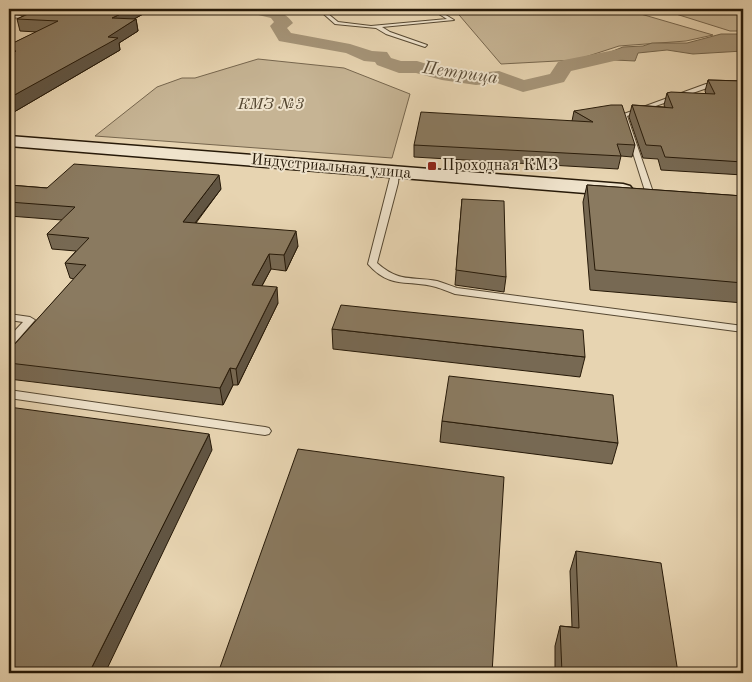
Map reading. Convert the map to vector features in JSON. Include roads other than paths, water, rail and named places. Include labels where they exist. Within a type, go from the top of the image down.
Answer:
[{"type":"main road","name":"Индустриальная улица","points":[[9,141],[659,193]]},
{"type":"street","points":[[9,11],[16,9]]},
{"type":"lane","points":[[320,9],[337,23],[378,27],[452,20],[433,9]]},
{"type":"lane","points":[[383,9],[386,11],[416,9]]},
{"type":"lane","points":[[9,16],[38,18]]},
{"type":"lane","points":[[378,27],[388,34],[425,46]]},
{"type":"lane","points":[[659,193],[624,115],[706,86],[743,88]]},
{"type":"lane","points":[[395,172],[394,183],[372,264],[385,275],[400,281],[438,284],[455,291],[743,329]]},
{"type":"lane","points":[[9,317],[30,320],[9,344]]},
{"type":"lane","points":[[9,394],[265,431]]},
{"type":"waterway","name":"Петрица","points":[[257,9],[255,10],[276,15],[285,23],[278,26],[285,37],[350,49],[370,57],[381,56],[383,61],[399,67],[417,67],[442,74],[476,79],[499,77],[523,86],[557,78],[564,66],[625,53]]},
{"type":"place","name":"Проходная КМЗ","points":[[432,166]]},
{"type":"park label","name":"КМЗ №3","points":[[271,105]]}]
